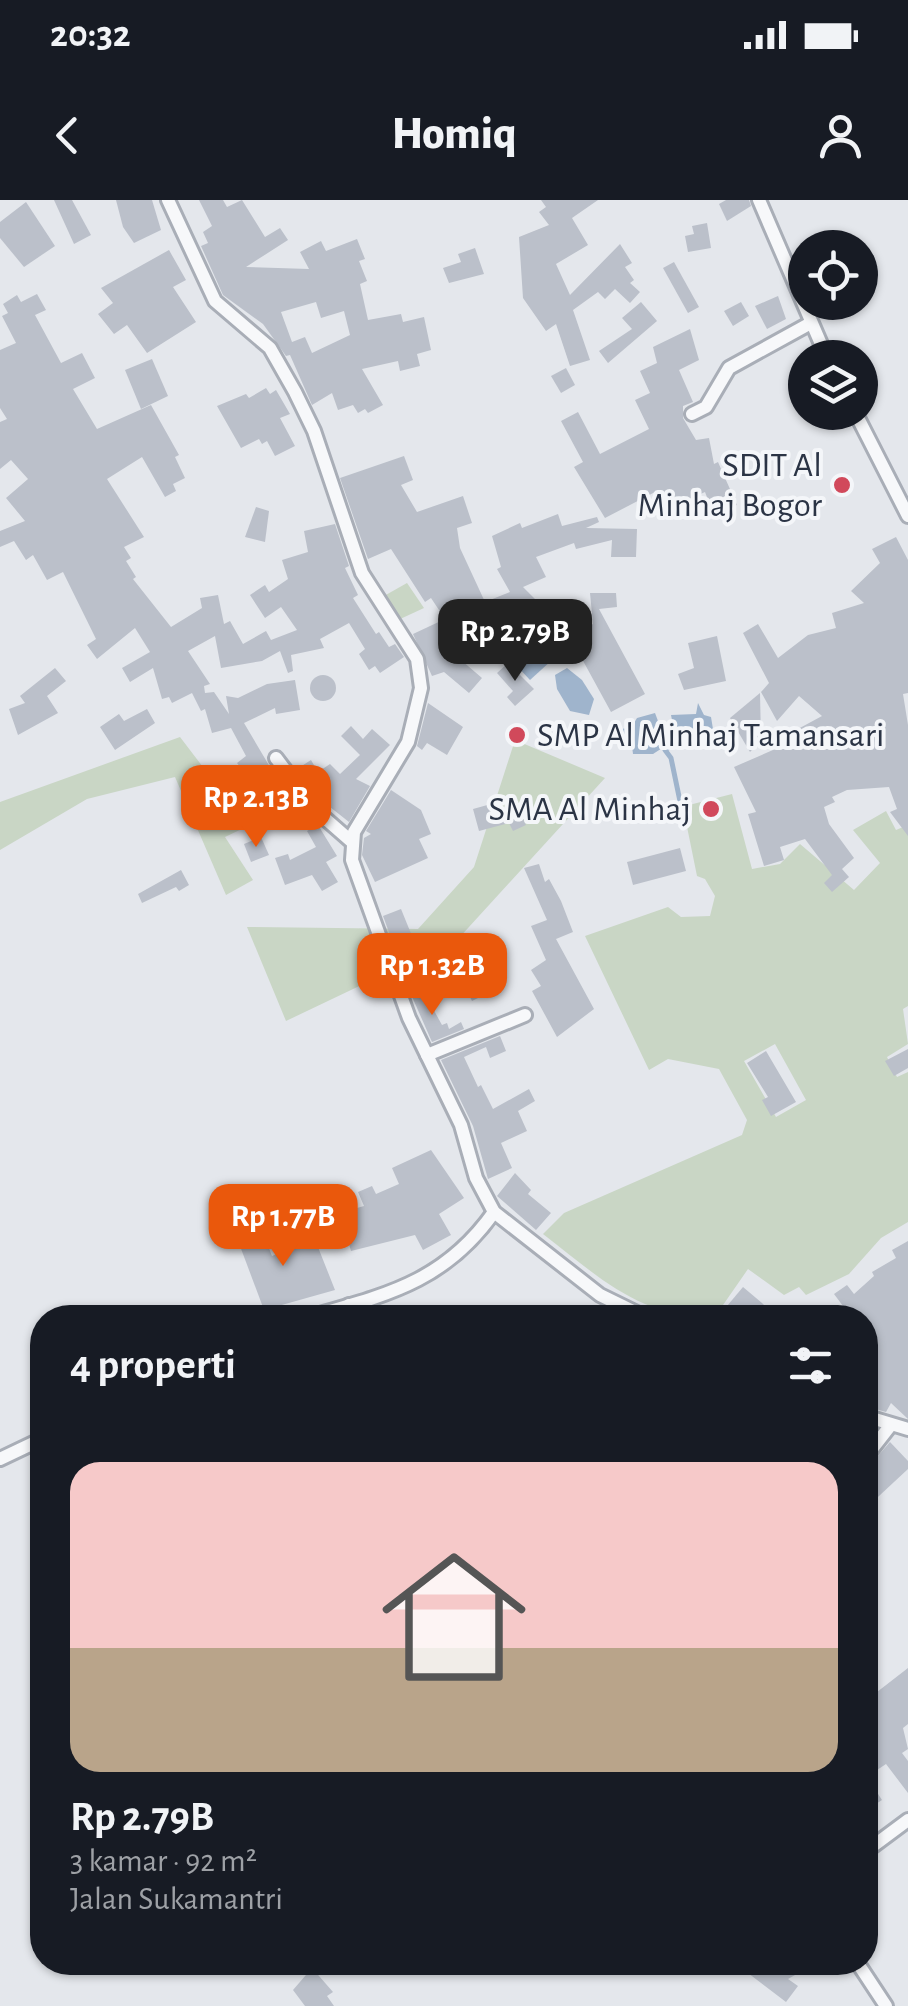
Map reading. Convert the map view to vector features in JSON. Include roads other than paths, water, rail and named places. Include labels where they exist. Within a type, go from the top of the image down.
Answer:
[{"type":"street","points":[[168,200],[215,301],[270,348],[296,392],[314,431],[362,574],[416,658],[421,688],[408,742],[352,842],[352,860],[373,928],[460,1125],[476,1178],[494,1212],[600,1294],[621,1305]]},
{"type":"street","points":[[759,200],[818,340]]},
{"type":"street","points":[[692,414],[712,398],[729,368],[810,324]]},
{"type":"street","points":[[864,430],[908,516]]},
{"type":"street","points":[[276,758],[296,783],[295,792],[352,842]]},
{"type":"street","points":[[427,1055],[526,1015]]},
{"type":"street","points":[[350,1305],[432,1274],[470,1244],[494,1212]]},
{"type":"street","points":[[878,1421],[908,1430]]},
{"type":"street","points":[[878,1441],[890,1426]]},
{"type":"street","points":[[0,1460],[30,1445]]},
{"type":"street","points":[[878,1842],[908,1820]]},
{"type":"street","points":[[866,1975],[886,2006]]},
{"type":"water","points":[[538,644],[552,660],[530,680],[515,664]]},
{"type":"water","points":[[567,668],[582,680],[594,699],[589,715],[570,711],[557,689],[555,675]]},
{"type":"water","points":[[698,703],[704,715],[711,717],[714,735],[673,741],[653,754],[633,754],[630,730],[637,718],[655,713],[664,737],[675,735],[671,715],[696,714]]},
{"type":"waterway","points":[[624,731],[631,734]]},
{"type":"waterway","points":[[676,743],[665,750],[671,758],[681,806]]},
{"type":"place","name":"SDIT Al Minhaj Bogor","points":[[842,485]]},
{"type":"place","name":"SMP Al Minhaj Tamansari","points":[[517,735]]},
{"type":"place","name":"SMA Al Minhaj","points":[[711,809]]}]
